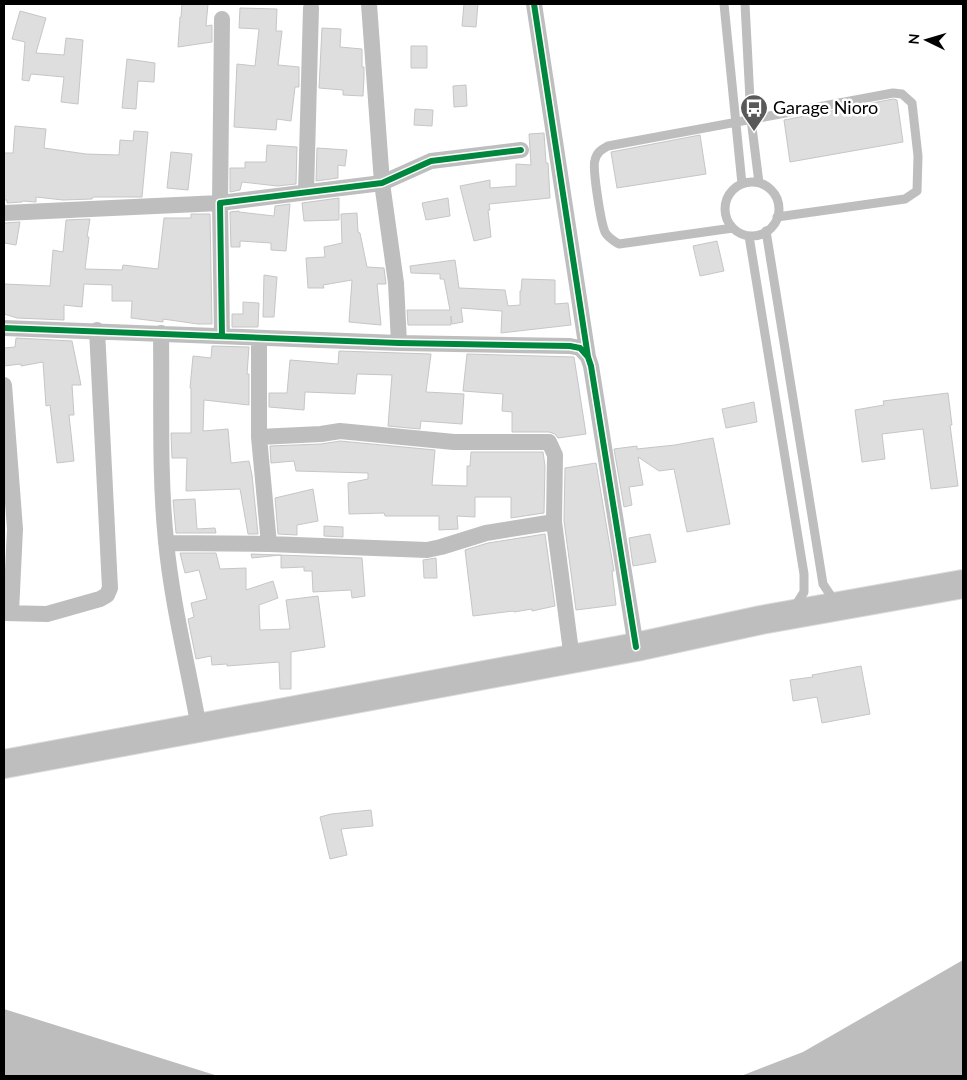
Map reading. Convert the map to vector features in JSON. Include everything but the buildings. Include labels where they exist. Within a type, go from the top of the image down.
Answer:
[{"type":"highway","points":[[4,764],[636,647],[788,615],[963,584]]},
{"type":"street","points":[[370,4],[382,184],[396,283],[399,343]]},
{"type":"street","points":[[534,4],[588,357],[593,376],[636,647]]},
{"type":"street","points":[[306,192],[311,8]]},
{"type":"street","points":[[222,19],[220,204],[222,336]]},
{"type":"street","points":[[4,213],[220,204],[382,184],[430,161],[521,150]]},
{"type":"street","points":[[4,328],[97,330],[399,343],[570,346],[580,348],[588,357]]},
{"type":"street","points":[[4,385],[6,454],[15,529],[7,612],[51,613],[100,599],[107,595],[110,588],[97,330]]},
{"type":"street","points":[[161,333],[163,492],[166,543],[199,728]]},
{"type":"street","points":[[260,338],[259,437],[270,544]]},
{"type":"street","points":[[259,437],[321,434],[340,431],[454,442],[549,442],[555,455],[554,522],[572,659]]},
{"type":"street","points":[[166,543],[270,544],[427,550],[486,533],[554,522]]},
{"type":"lane","points":[[724,4],[742,184]]},
{"type":"lane","points":[[745,4],[751,119],[759,183]]},
{"type":"lane","points":[[733,228],[619,244],[612,241],[606,234],[602,222],[594,162],[598,152],[608,146],[893,93],[902,94],[912,103],[918,156],[917,191],[906,199],[777,217]]},
{"type":"lane","points":[[750,182],[759,183],[773,192],[777,200],[777,217],[773,225],[766,232],[749,236],[733,228],[725,212],[725,203],[734,188],[750,182]]},
{"type":"lane","points":[[766,232],[823,584],[838,607]]},
{"type":"lane","points":[[749,236],[804,574],[804,592],[788,615]]},
{"type":"shaded area","points":[[963,960],[963,1076],[741,1076],[803,1052]]},
{"type":"shaded area","points":[[4,1009],[218,1076],[4,1076]]},
{"type":"cycle path","points":[[534,4],[588,357],[636,647]]},
{"type":"cycle path","points":[[222,336],[220,203],[382,183],[431,161],[521,150]]},
{"type":"cycle path","points":[[4,328],[399,343],[570,346],[580,348],[588,357]]},
{"type":"place","name":"Garage Nioro","points":[[754,132]]}]
